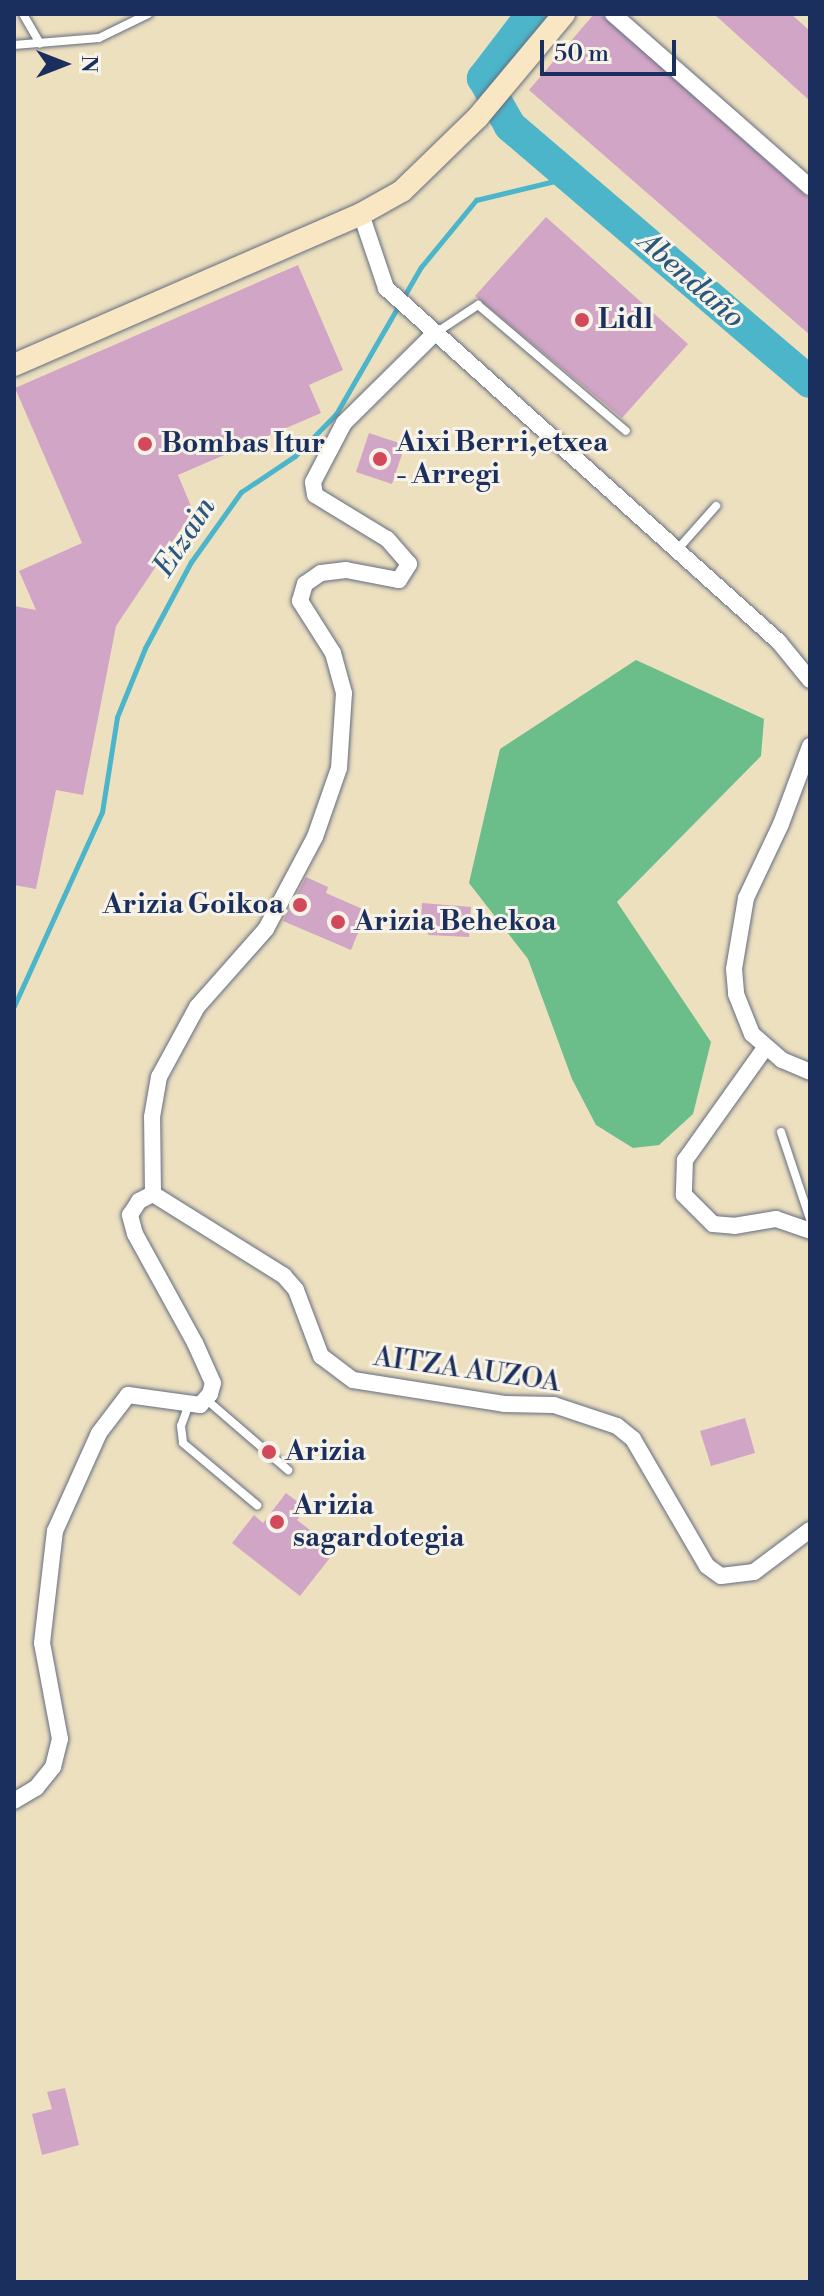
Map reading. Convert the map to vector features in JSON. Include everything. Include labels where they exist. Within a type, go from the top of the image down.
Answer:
[{"type":"street","points":[[14,365],[361,214],[427,171],[478,117],[564,14]]},
{"type":"street","points":[[613,14],[810,187]]},
{"type":"street","points":[[361,214],[393,295],[779,642],[810,680]]},
{"type":"street","points":[[14,1801],[36,1788],[53,1767],[60,1739],[42,1643],[55,1531],[99,1433],[128,1395],[189,1404],[208,1401],[213,1383],[130,1215],[139,1201],[153,1194],[152,1117],[159,1077],[197,1007],[266,929],[315,837],[339,768],[344,693],[333,653],[300,601],[305,584],[321,573],[346,570],[399,580],[409,564],[387,539],[315,495],[313,482],[353,413],[434,334]]},
{"type":"street","points":[[810,746],[781,824],[746,898],[736,938],[736,994],[752,1034],[765,1048],[810,1072]]},
{"type":"street","points":[[765,1048],[685,1160],[684,1195],[713,1224],[734,1226],[776,1219],[810,1231]]},
{"type":"street","name":"AITZA AUZOA","points":[[153,1194],[284,1276],[296,1290],[321,1356],[353,1380],[504,1404],[554,1405],[617,1426],[640,1449],[707,1566],[721,1576],[754,1572],[810,1530]]},
{"type":"lane","points":[[23,14],[40,44]]},
{"type":"lane","points":[[14,45],[99,38],[148,14]]},
{"type":"lane","points":[[434,334],[478,305],[626,431]]},
{"type":"lane","points":[[677,550],[716,506]]},
{"type":"lane","points":[[781,1132],[810,1219]]},
{"type":"lane","points":[[208,1401],[288,1470]]},
{"type":"lane","points":[[189,1404],[181,1426],[183,1443],[257,1505]]},
{"type":"green space","points":[[636,660],[764,719],[761,756],[617,902],[711,1042],[693,1114],[659,1145],[633,1148],[596,1125],[572,1079],[528,959],[469,883],[500,749]]},
{"type":"building","points":[[594,14],[601,14],[810,199],[810,335],[529,90]]},
{"type":"building","points":[[714,14],[791,14],[810,31],[810,101]]},
{"type":"building","name":"Lidl","points":[[546,217],[688,344],[622,418],[475,296]]},
{"type":"building","name":"Bombas Itur","points":[[298,265],[343,370],[309,385],[321,413],[178,475],[193,511],[116,626],[83,795],[56,790],[36,889],[14,885],[14,606],[36,610],[19,571],[82,543],[15,388]]},
{"type":"building","name":"Aixi Berri,etxea - Arregi","points":[[369,433],[405,445],[392,484],[356,472]]},
{"type":"building","points":[[306,877],[328,887],[326,893],[367,911],[351,950],[283,921]]},
{"type":"building","points":[[422,903],[471,907],[469,937],[428,935],[429,924],[421,923]]},
{"type":"building","points":[[745,1418],[755,1453],[711,1466],[700,1431]]},
{"type":"building","points":[[286,1493],[306,1508],[297,1520],[336,1550],[300,1596],[232,1543],[254,1515],[263,1523]]},
{"type":"building","points":[[65,2088],[79,2145],[42,2155],[32,2114],[52,2109],[47,2092]]},
{"type":"waterway","name":"Abendaño","points":[[532,14],[483,78],[510,126],[810,382]]},
{"type":"waterway","name":"Etzain","points":[[14,1006],[102,812],[117,717],[145,648],[191,562],[241,492],[295,456],[336,414],[421,267],[476,200],[571,177]]},
{"type":"place","name":"Lidl","points":[[582,320]]},
{"type":"place","name":"Bombas Itur","points":[[145,444]]},
{"type":"place","name":"Aixi Berri,etxea - Arregi","points":[[380,459]]},
{"type":"place","name":"Arizia Goikoa","points":[[300,905]]},
{"type":"place","name":"Arizia Behekoa","points":[[338,922]]},
{"type":"place","name":"Arizia","points":[[269,1452]]},
{"type":"place","name":"Arizia sagardotegia","points":[[277,1522]]}]
